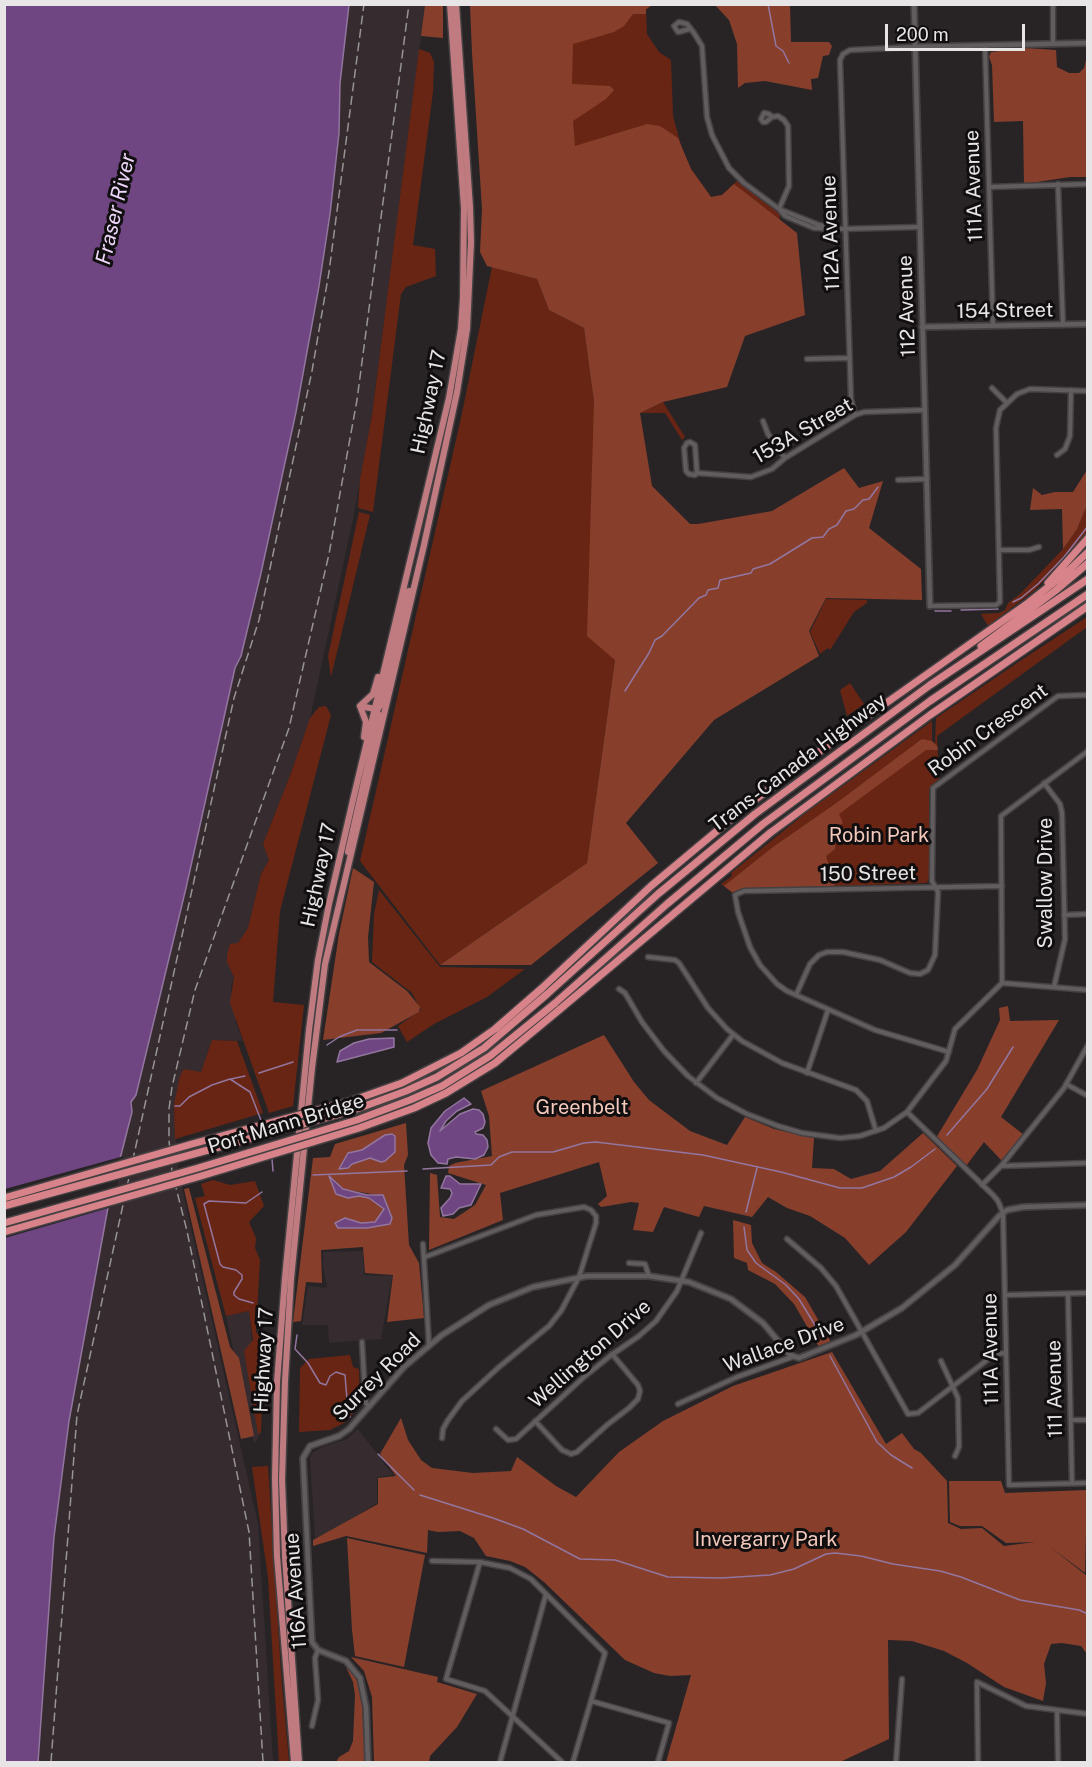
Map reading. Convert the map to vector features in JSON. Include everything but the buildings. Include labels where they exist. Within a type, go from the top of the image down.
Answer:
[{"type":"highway","name":"Highway 17","points":[[294,1762],[277,1556],[275,1479],[278,1382],[285,1278],[312,1006],[329,904],[449,398],[461,329],[464,207],[450,4]]},
{"type":"highway","name":"Highway 17","points":[[300,1762],[285,1556],[282,1480],[291,1279],[320,995],[331,934],[424,545],[457,392],[469,298],[470,207],[456,4]]},
{"type":"highway","points":[[1010,616],[1049,582],[1088,538]]},
{"type":"highway","points":[[375,709],[378,709],[381,704],[404,607],[424,545]]},
{"type":"highway","points":[[4,1198],[386,1090],[433,1069],[460,1053],[543,992],[651,886],[748,805],[855,724],[1010,616],[1067,572],[1088,552]]},
{"type":"highway","points":[[959,665],[1088,563]]},
{"type":"highway","name":"Trans-Canada Highway","points":[[543,992],[755,814],[959,665],[1088,579]]},
{"type":"highway","name":"Trans-Canada Highway","points":[[556,1007],[667,904],[763,824],[930,701],[1088,594]]},
{"type":"highway","points":[[4,1232],[201,1176],[386,1119],[446,1093],[495,1063],[556,1007],[770,833],[877,753],[1048,632],[1088,607]]},
{"type":"highway","points":[[360,706],[374,690],[398,610]]},
{"type":"highway","points":[[346,870],[349,842],[379,714],[375,709],[360,706]]},
{"type":"highway","points":[[353,800],[366,722],[360,706]]},
{"type":"highway","name":"Port Mann Bridge","points":[[4,1206],[354,1110],[406,1091],[437,1077],[484,1048],[543,992]]},
{"type":"highway","name":"Port Mann Bridge","points":[[4,1224],[220,1162],[357,1120],[410,1100],[442,1086],[490,1056],[556,1007]]},
{"type":"street","name":"112 Avenue","points":[[914,4],[930,606]]},
{"type":"street","points":[[1053,4],[1053,44]]},
{"type":"street","points":[[690,29],[703,50],[707,117],[717,148],[736,176],[779,209],[810,223],[843,229],[919,227]]},
{"type":"street","points":[[914,47],[1088,43]]},
{"type":"street","name":"111A Avenue","points":[[985,46],[993,326]]},
{"type":"street","name":"112A Avenue","points":[[855,415],[851,399],[843,229],[840,63],[845,52],[854,49],[914,47]]},
{"type":"street","points":[[772,117],[778,116],[788,126],[789,186],[779,209]]},
{"type":"street","points":[[1058,184],[1063,325]]},
{"type":"street","points":[[989,187],[1088,184]]},
{"type":"street","name":"154 Street","points":[[922,327],[1088,324]]},
{"type":"street","points":[[807,359],[849,358]]},
{"type":"street","points":[[992,388],[1006,402]]},
{"type":"street","points":[[930,606],[996,605],[999,603],[996,428],[1000,410],[1017,394],[1030,389],[1088,391]]},
{"type":"street","points":[[1057,455],[1065,449],[1070,436],[1071,390]]},
{"type":"street","name":"153A Street","points":[[697,473],[751,477],[772,469],[785,458],[855,415],[864,412],[925,410]]},
{"type":"street","points":[[763,421],[768,434],[785,458]]},
{"type":"street","points":[[690,442],[695,445],[697,473],[690,475],[686,471],[684,448],[690,442]]},
{"type":"street","points":[[897,480],[927,480]]},
{"type":"street","points":[[999,550],[1029,550],[1039,547]]},
{"type":"street","name":"Robin Crescent","points":[[935,887],[932,880],[933,788],[1054,698],[1061,695],[1088,695]]},
{"type":"street","points":[[619,989],[625,993],[657,1043],[696,1083],[738,1110],[767,1123],[791,1130],[840,1138],[860,1136],[884,1128],[907,1112],[946,1061],[956,1029],[1002,983],[1001,816],[1088,751]]},
{"type":"street","name":"Swallow Drive","points":[[1044,783],[1062,810],[1064,943],[1054,987]]},
{"type":"street","name":"150 Street","points":[[796,995],[777,984],[757,960],[747,939],[735,902],[735,895],[744,891],[1002,886]]},
{"type":"street","points":[[935,887],[938,892],[936,952],[934,961],[928,970],[920,974],[910,973],[880,960],[843,952],[827,952],[810,964],[796,995],[875,1030],[949,1052]]},
{"type":"street","points":[[1064,915],[1088,914]]},
{"type":"street","points":[[648,957],[675,960],[679,963],[705,1003],[733,1035],[771,1058],[856,1090],[867,1101],[876,1131]]},
{"type":"street","points":[[1002,983],[1088,990]]},
{"type":"street","points":[[807,1073],[828,1010]]},
{"type":"street","points":[[696,1083],[733,1035]]},
{"type":"street","points":[[982,1185],[1001,1166],[1066,1084],[1088,1045]]},
{"type":"street","points":[[1066,1084],[1088,1096]]},
{"type":"street","points":[[907,1112],[998,1201],[1003,1213],[1018,1207],[1088,1205]]},
{"type":"street","points":[[1001,1166],[1088,1163]]},
{"type":"street","points":[[425,1257],[536,1215],[584,1207],[596,1216],[596,1223],[579,1277],[561,1311],[549,1326],[462,1401],[443,1429],[442,1438]]},
{"type":"street","name":"111A Avenue","points":[[1003,1213],[1009,1485],[1072,1483]]},
{"type":"street","name":"Wallace Drive","points":[[678,1404],[737,1377],[792,1357],[802,1358],[862,1332],[902,1308],[942,1277],[1003,1213]]},
{"type":"street","name":"Wellington Drive","points":[[496,1429],[508,1440],[516,1439],[612,1354],[639,1336],[656,1321],[671,1301],[699,1242],[701,1233]]},
{"type":"street","points":[[787,1239],[829,1276],[843,1295],[908,1414],[913,1414],[995,1354],[1006,1353]]},
{"type":"street","points":[[423,1244],[429,1345]]},
{"type":"street","points":[[629,1263],[645,1264],[649,1276]]},
{"type":"street","name":"Surrey Road","points":[[305,1453],[315,1444],[342,1435],[404,1367],[461,1321],[503,1298],[533,1287],[579,1277],[649,1276],[681,1280],[714,1291],[746,1309],[769,1329],[792,1357]]},
{"type":"street","points":[[1005,1295],[1088,1293]]},
{"type":"street","name":"111 Avenue","points":[[1068,1294],[1072,1483]]},
{"type":"street","points":[[362,1342],[365,1395],[369,1407]]},
{"type":"street","points":[[535,1421],[562,1450],[571,1454],[577,1452],[606,1425],[629,1408],[638,1399],[640,1391],[638,1385],[612,1354]]},
{"type":"street","points":[[941,1361],[957,1396],[959,1447],[955,1456]]},
{"type":"street","points":[[1071,1420],[1088,1420]]},
{"type":"street","name":"116A Avenue","points":[[305,1453],[303,1464],[311,1636],[318,1650],[315,1658],[318,1700],[312,1726]]},
{"type":"street","points":[[1072,1483],[1088,1483]]},
{"type":"street","points":[[432,1561],[480,1562],[510,1568],[531,1579],[604,1653],[573,1762]]},
{"type":"street","points":[[480,1562],[446,1679],[485,1691],[561,1762]]},
{"type":"street","points":[[500,1762],[546,1594]]},
{"type":"street","points":[[318,1650],[346,1661],[360,1678],[366,1707],[368,1762]]},
{"type":"street","points":[[896,1762],[902,1679]]},
{"type":"street","points":[[978,1762],[977,1682],[1026,1706],[1088,1714]]},
{"type":"street","points":[[591,1701],[669,1724],[658,1762]]},
{"type":"street","points":[[1057,1710],[1058,1762]]},
{"type":"shaded area","points":[[349,5],[425,5],[372,415],[353,519],[310,718],[263,844],[269,860],[261,874],[248,928],[227,962],[234,977],[231,986],[236,1023],[243,1041],[212,1040],[201,1072],[174,1108],[178,1171],[258,1524],[273,1762],[38,1762],[54,1537],[69,1421],[109,1202],[132,1112],[131,1102],[136,1095],[235,668],[241,656],[271,520],[279,495],[330,214],[339,133],[340,83]]},
{"type":"shaded area","points":[[363,1251],[364,1275],[392,1276],[381,1339],[329,1343],[328,1325],[302,1325],[308,1286],[326,1288],[327,1286],[323,1252]]},
{"type":"shaded area","points":[[249,1311],[261,1432],[254,1444],[226,1316]]},
{"type":"shaded area","points":[[358,1429],[393,1475],[377,1477],[377,1503],[321,1537],[315,1538],[310,1458],[312,1453],[322,1447],[347,1439]]},
{"type":"green space","points":[[425,5],[443,5],[443,38],[421,36]]},
{"type":"green space","points":[[470,5],[652,5],[646,9],[646,14],[633,14],[624,26],[614,32],[573,44],[572,84],[610,86],[614,90],[606,99],[573,121],[575,146],[647,124],[660,126],[678,138],[691,169],[711,197],[722,195],[734,184],[797,233],[805,315],[745,336],[727,387],[663,402],[640,413],[652,486],[690,524],[698,524],[772,511],[844,468],[859,488],[883,481],[869,528],[921,569],[922,600],[826,598],[809,631],[819,656],[714,720],[626,823],[658,863],[531,965],[440,965],[587,863],[615,660],[587,636],[594,402],[584,328],[549,310],[537,279],[487,266],[480,252],[482,209]]},
{"type":"green space","points":[[535,5],[652,5],[646,10],[647,34],[659,52],[671,60],[673,116],[682,149],[691,169],[711,197],[722,195],[737,181],[780,214],[779,230],[568,232]]},
{"type":"green space","points":[[715,5],[790,5],[791,42],[829,42],[832,46],[829,55],[823,56],[818,78],[811,79],[812,90],[765,81],[745,83],[738,88],[737,44],[729,20]]},
{"type":"green space","points":[[1026,48],[1056,50],[1057,67],[1069,73],[1079,73],[1084,68],[1087,56],[1087,177],[1070,177],[1024,184],[1023,121],[994,122],[992,65],[989,57],[991,52]]},
{"type":"green space","points":[[419,49],[430,53],[434,62],[433,92],[413,245],[435,249],[436,276],[406,287],[401,294],[373,512],[358,508],[360,479],[372,415]]},
{"type":"green space","points":[[492,267],[537,279],[549,310],[584,328],[594,402],[615,660],[587,863],[440,965],[360,861],[461,418]]},
{"type":"green space","points":[[663,402],[685,437],[682,440],[665,413],[640,413]]},
{"type":"green space","points":[[1087,470],[1087,505],[1077,529],[1063,549],[1062,509],[1030,510],[1033,488],[1042,495],[1073,492]]},
{"type":"green space","points":[[1087,505],[1087,532],[1079,543],[1035,590],[988,626],[981,614],[999,613],[1005,610],[1008,603],[1020,594],[1063,549],[1077,529]]},
{"type":"green space","points":[[359,512],[370,515],[331,677],[328,656]]},
{"type":"green space","points":[[826,599],[867,600],[867,603],[854,612],[830,650],[828,648],[820,654],[810,632]]},
{"type":"green space","name":"Robin Park","points":[[1087,617],[1087,627],[937,736],[939,779],[929,791],[929,878],[927,883],[740,889],[733,893],[721,884],[732,876],[731,873],[807,812],[932,721],[932,741],[935,744],[936,718]]},
{"type":"green space","points":[[850,683],[864,704],[847,716],[840,690]]},
{"type":"green space","points":[[326,706],[331,715],[280,911],[273,1002],[304,1005],[293,1106],[269,1113],[230,1003],[234,977],[227,962],[227,955],[230,944],[238,943],[248,928],[261,874],[269,860],[263,844],[310,718],[319,707]]},
{"type":"green space","points":[[922,739],[932,741],[938,750],[926,750],[839,814],[843,823],[832,832],[836,838],[835,849],[826,856],[829,866],[837,869],[840,875],[839,881],[833,886],[740,889],[733,893],[724,886],[773,847]]},
{"type":"green space","points":[[353,868],[374,882],[368,937],[369,962],[407,991],[420,1007],[419,1012],[381,1033],[323,1040],[339,934]]},
{"type":"green space","points":[[379,890],[440,967],[525,969],[487,997],[434,1024],[407,1042],[398,1026],[421,1010],[412,993],[372,962],[374,914]]},
{"type":"green space","points":[[1008,1006],[1010,1021],[1059,1020],[1001,1117],[1024,1135],[1002,1161],[984,1142],[966,1166],[936,1138],[977,1070],[1000,1020],[999,1008]]},
{"type":"green space","name":"Greenbelt","points":[[604,1035],[634,1082],[649,1100],[690,1131],[727,1145],[745,1117],[774,1129],[814,1138],[812,1168],[834,1169],[851,1179],[880,1171],[923,1133],[957,1166],[906,1232],[869,1265],[845,1238],[810,1216],[787,1208],[768,1197],[752,1217],[704,1206],[699,1217],[664,1207],[653,1232],[633,1230],[639,1203],[631,1202],[601,1207],[598,1204],[607,1196],[599,1162],[500,1193],[503,1220],[429,1250],[430,1173],[437,1175],[440,1217],[454,1219],[475,1205],[486,1185],[448,1173],[449,1166],[455,1163],[492,1156],[489,1116],[481,1091]]},
{"type":"green space","points":[[212,1040],[237,1041],[263,1113],[175,1139],[174,1104],[180,1076],[184,1069],[201,1072]]},
{"type":"green space","points":[[406,1123],[408,1155],[404,1165],[409,1245],[419,1263],[424,1318],[387,1322],[393,1275],[365,1273],[363,1247],[321,1250],[322,1283],[306,1282],[301,1321],[293,1322],[313,1158],[330,1157],[335,1144]],"holes":[[[332,1177],[343,1189],[377,1195],[392,1218],[384,1224],[367,1228],[345,1218],[361,1223],[375,1222],[384,1209],[369,1198],[359,1196],[348,1198]]]},
{"type":"green space","points":[[213,1180],[230,1185],[255,1181],[264,1206],[249,1222],[256,1238],[255,1248],[260,1260],[256,1332],[264,1340],[261,1432],[258,1434],[244,1351],[253,1340],[249,1311],[226,1316],[195,1198],[205,1196],[201,1184]]},
{"type":"green space","points":[[189,1188],[230,1347],[239,1358],[254,1436],[241,1439],[184,1189]]},
{"type":"green space","points":[[733,1220],[751,1225],[752,1243],[762,1263],[805,1297],[831,1342],[819,1347],[794,1304],[775,1284],[748,1270],[747,1263],[734,1258]]},
{"type":"green space","name":"Invergarry Park","points":[[832,1352],[886,1444],[902,1433],[914,1449],[921,1453],[947,1481],[948,1523],[961,1529],[982,1528],[1004,1546],[1035,1542],[1006,1543],[982,1526],[960,1526],[950,1522],[949,1481],[1001,1481],[1005,1493],[1087,1490],[1085,1573],[1049,1546],[1087,1576],[1087,1654],[1081,1646],[1051,1644],[1044,1664],[1046,1683],[1043,1701],[1004,1687],[944,1651],[912,1641],[888,1640],[889,1739],[840,1762],[666,1762],[691,1675],[670,1676],[654,1673],[625,1660],[544,1582],[525,1567],[486,1556],[474,1538],[460,1531],[428,1530],[427,1553],[346,1536],[313,1546],[313,1540],[378,1504],[378,1478],[396,1476],[380,1454],[401,1418],[408,1440],[421,1460],[432,1468],[473,1473],[511,1471],[517,1457],[556,1486],[576,1497],[619,1452],[663,1421],[733,1386]]},
{"type":"green space","points":[[350,1355],[353,1367],[359,1369],[360,1406],[344,1423],[330,1430],[299,1432],[300,1368],[309,1359]]},
{"type":"green space","points":[[268,1466],[289,1762],[279,1762],[268,1577],[252,1467]]},
{"type":"green space","points":[[347,1538],[425,1555],[404,1667],[355,1656]]},
{"type":"green space","points":[[351,1657],[438,1677],[437,1682],[477,1694],[457,1727],[430,1756],[429,1762],[374,1762],[372,1697],[364,1671]]},
{"type":"green space","points":[[346,1667],[349,1667],[357,1680],[362,1697],[365,1762],[336,1762],[339,1757],[349,1751],[353,1741],[355,1695],[353,1682]]},
{"type":"water","name":"Fraser River","points":[[5,5],[349,5],[340,83],[339,133],[330,214],[296,412],[261,573],[241,656],[235,668],[186,888],[136,1095],[131,1102],[132,1112],[109,1202],[69,1421],[54,1537],[38,1762],[5,1762]]},
{"type":"water","points":[[394,1038],[394,1047],[337,1062],[340,1051],[354,1043],[369,1039]]},
{"type":"water","points":[[464,1098],[471,1104],[457,1111],[446,1121],[440,1131],[460,1114],[473,1109],[479,1110],[485,1122],[483,1128],[475,1132],[483,1135],[488,1147],[484,1155],[475,1159],[456,1157],[448,1159],[447,1164],[438,1163],[431,1155],[428,1143],[431,1128],[445,1111]]},
{"type":"water","points":[[385,1135],[395,1136],[395,1152],[385,1161],[370,1158],[352,1164],[348,1168],[339,1169],[348,1153],[362,1150]]},
{"type":"water","points":[[329,1176],[343,1189],[367,1195],[383,1195],[392,1218],[390,1224],[367,1228],[338,1228],[335,1223],[345,1218],[361,1223],[375,1222],[384,1209],[369,1198],[359,1196],[348,1198],[336,1194]]},
{"type":"water","points":[[446,1176],[450,1176],[460,1184],[481,1184],[471,1205],[443,1216],[441,1208],[452,1193],[450,1189],[441,1188]]},
{"type":"pier","points":[[124,1156],[112,1207],[5,1238],[5,1189]]},
{"type":"waterway","points":[[768,4],[776,46],[783,51],[789,63]]},
{"type":"waterway","points":[[625,691],[655,640],[662,636],[699,598],[706,595],[708,590],[718,588],[720,580],[751,573],[753,569],[770,564],[812,538],[823,537],[829,529],[837,525],[846,511],[854,509],[863,500],[869,499],[878,487]]},
{"type":"waterway","points":[[1013,602],[1038,584],[1064,557],[1088,526]]},
{"type":"waterway","points":[[961,610],[998,609]]},
{"type":"waterway","points":[[935,611],[951,611]]},
{"type":"waterway","points":[[327,1045],[357,1030],[397,1030]]},
{"type":"waterway","points":[[947,1135],[987,1089],[1013,1047]]},
{"type":"waterway","points":[[259,1073],[293,1062]]},
{"type":"waterway","points":[[231,1079],[245,1076]]},
{"type":"waterway","points":[[175,1106],[180,1106],[189,1097],[212,1085],[230,1079],[250,1092],[262,1123]]},
{"type":"waterway","points":[[423,1169],[491,1165],[499,1157],[512,1152],[553,1152],[596,1142],[703,1155],[840,1188],[862,1188],[894,1177],[935,1149]]},
{"type":"waterway","points":[[272,1159],[273,1171]]},
{"type":"waterway","points":[[746,1212],[757,1168]]},
{"type":"waterway","points":[[313,1175],[407,1171]]},
{"type":"waterway","points":[[253,1303],[234,1295],[242,1275],[220,1264],[204,1204],[209,1201],[246,1203],[262,1192]]},
{"type":"waterway","points":[[744,1227],[747,1250],[756,1263],[786,1285],[799,1299],[823,1338]]},
{"type":"waterway","points":[[297,1335],[295,1349],[308,1363],[320,1383],[326,1385],[330,1376],[336,1372],[345,1375],[350,1417]]},
{"type":"waterway","points":[[830,1356],[877,1442],[891,1455],[912,1468]]},
{"type":"waterway","points":[[378,1454],[414,1490]]},
{"type":"waterway","points":[[420,1495],[523,1529],[580,1559],[615,1560],[668,1577],[721,1578],[770,1575],[794,1569],[826,1554],[835,1553],[940,1571],[1020,1600],[1079,1610],[1088,1614]]},
{"type":"railway","points":[[51,1762],[77,1415],[234,698],[259,620],[312,371],[329,272],[364,4]]},
{"type":"railway","points":[[263,1762],[249,1532],[187,1231],[172,1172],[169,1109],[195,990],[289,728],[329,554],[357,400],[409,4]]}]
